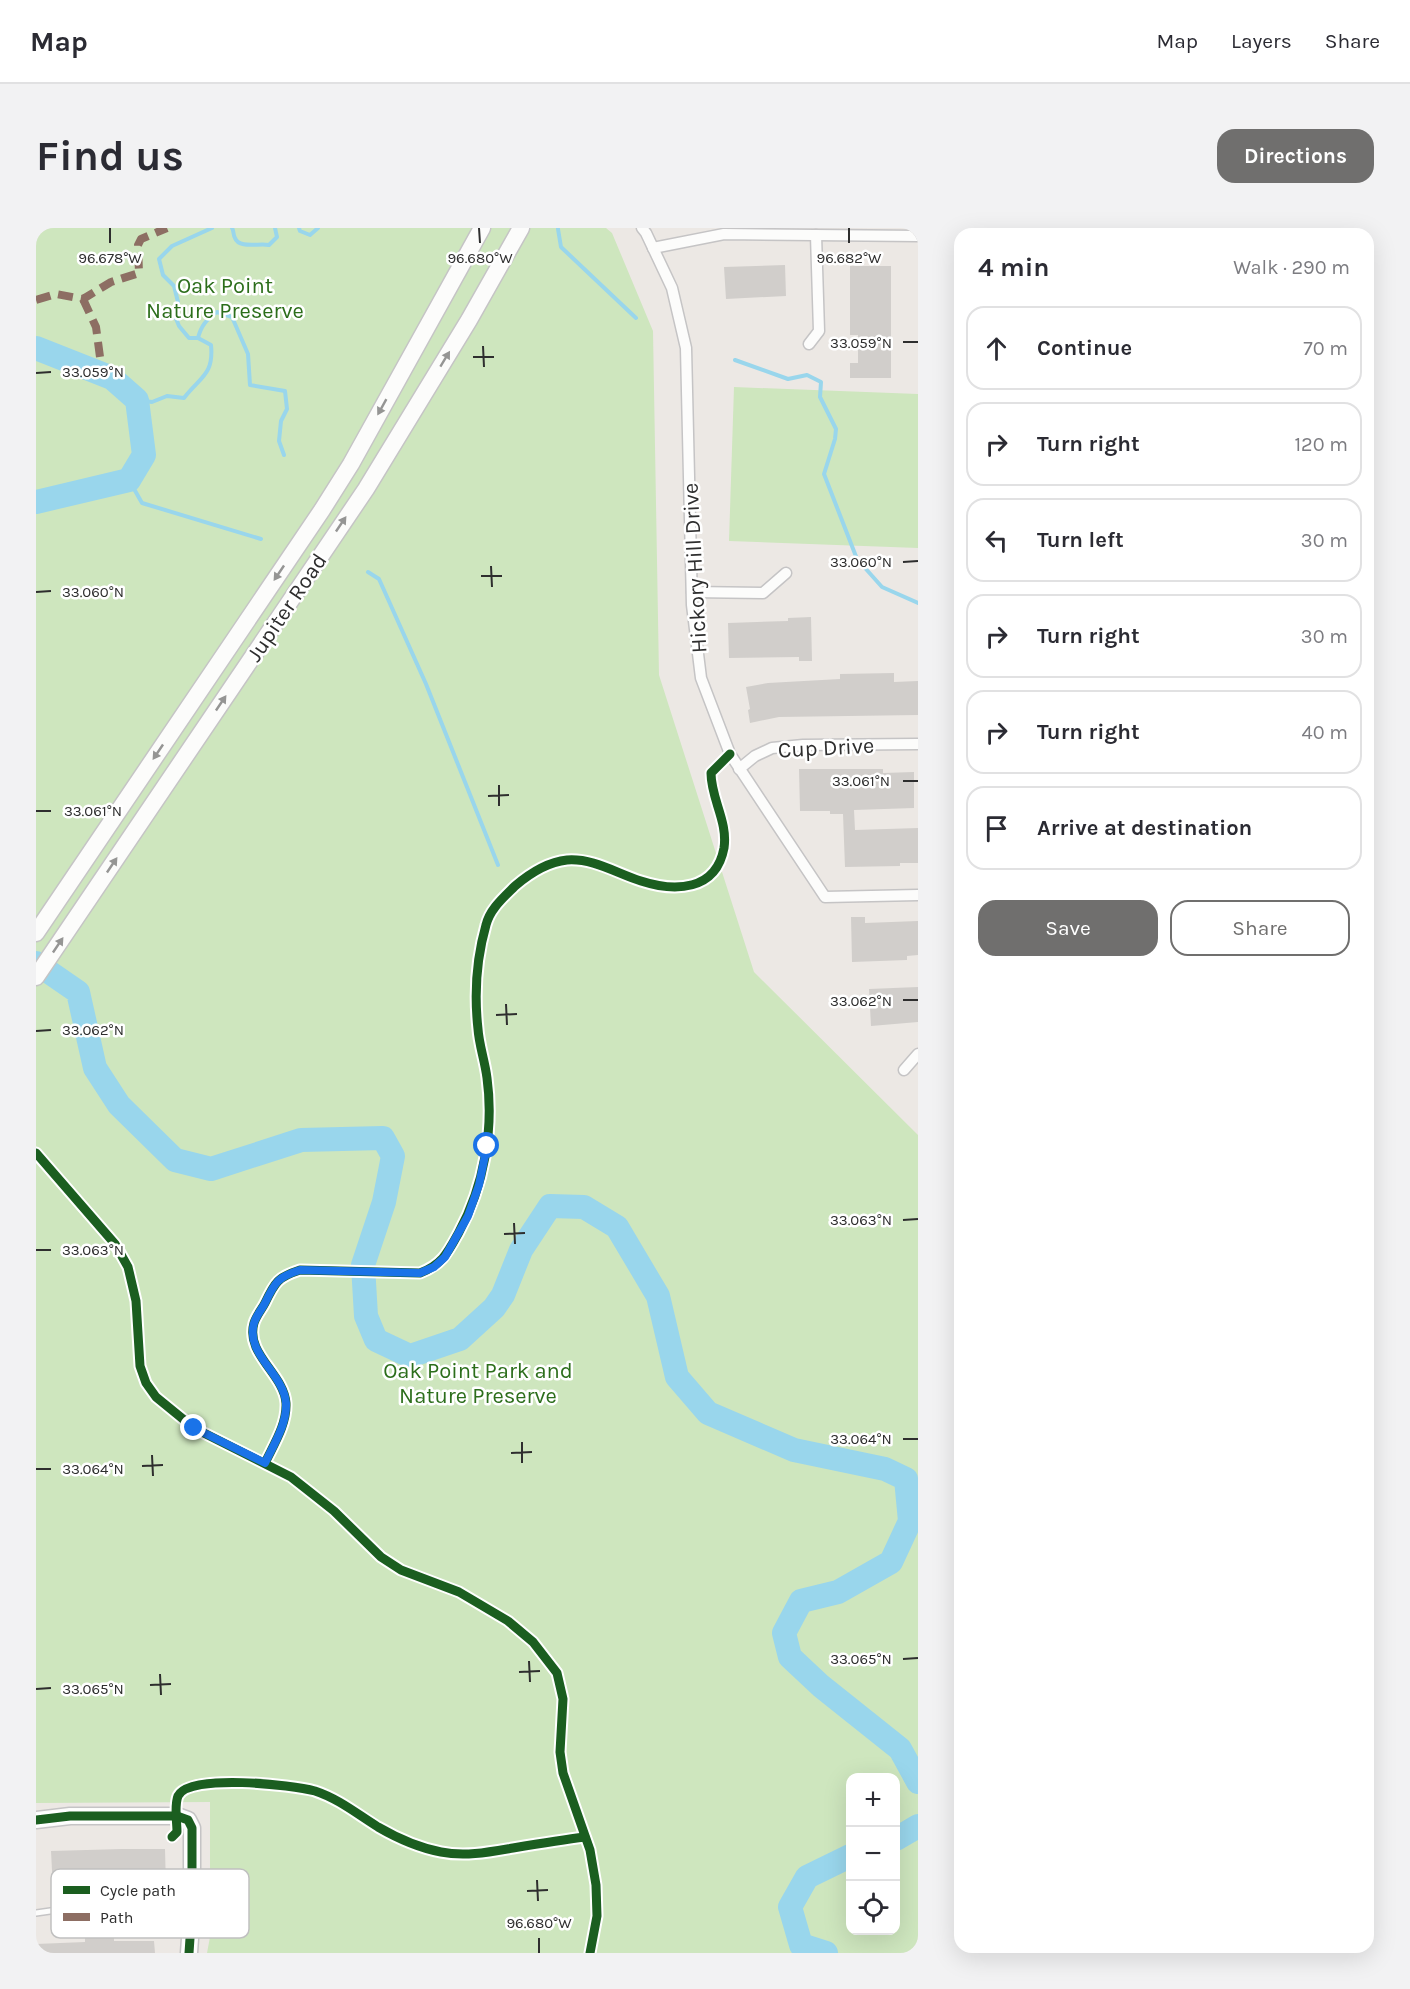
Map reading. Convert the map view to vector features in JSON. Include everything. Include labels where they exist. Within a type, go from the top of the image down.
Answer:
[{"type":"main road","name":"Jupiter Road","points":[[36,933],[322,510],[351,464],[482,228]]},
{"type":"main road","name":"Jupiter Road","points":[[36,977],[366,489],[469,320],[521,228]]},
{"type":"main road","points":[[36,1820],[70,1816],[183,1817],[188,1820],[192,1828],[192,1869]]},
{"type":"main road","points":[[189,1953],[190,1938]]},
{"type":"street","name":"Hickory Hill Drive","points":[[642,228],[672,288],[686,348],[692,592],[701,678],[729,754],[825,897],[918,895]]},
{"type":"street","points":[[653,248],[724,234],[918,236]]},
{"type":"street","points":[[809,344],[819,331],[816,235]]},
{"type":"street","points":[[692,592],[763,593],[786,573]]},
{"type":"street","name":"Cup Drive","points":[[740,769],[754,756],[772,748],[918,744]]},
{"type":"street","points":[[904,1070],[918,1054]]},
{"type":"lane","points":[[36,1913],[51,1911]]},
{"type":"green space","name":"Oak Point Park and Nature Preserve","points":[[36,228],[606,228],[612,233],[653,331],[659,675],[754,972],[918,1135],[918,1953],[207,1953],[210,1938],[249,1938],[249,1869],[210,1869],[210,1802],[36,1803]]},
{"type":"green space","points":[[734,387],[918,394],[918,548],[729,541]]},
{"type":"building","points":[[785,265],[786,296],[726,299],[724,267]]},
{"type":"building","points":[[850,266],[891,266],[891,378],[850,378],[850,363],[858,363],[858,335],[850,335]]},
{"type":"building","points":[[811,617],[812,661],[799,661],[799,657],[729,658],[728,623],[788,621],[788,618]]},
{"type":"building","points":[[894,673],[894,682],[918,681],[918,715],[779,717],[750,723],[746,687],[768,683],[840,679],[840,674]]},
{"type":"building","points":[[799,769],[883,769],[883,773],[914,772],[914,808],[854,810],[855,830],[918,828],[918,863],[900,863],[900,866],[845,867],[843,814],[830,814],[830,811],[800,811]]},
{"type":"building","points":[[851,917],[865,917],[865,923],[918,921],[918,955],[907,956],[907,960],[852,962]]},
{"type":"building","points":[[918,987],[918,1022],[871,1026],[869,989]]},
{"type":"building","points":[[165,1849],[166,1869],[52,1869],[51,1851]]},
{"type":"building","points":[[85,1938],[154,1941],[155,1953],[36,1953],[36,1944],[85,1942]]},
{"type":"waterway","points":[[137,400],[152,402],[167,396],[184,398],[208,369],[211,345],[198,338],[189,338],[179,326],[175,316],[178,302],[174,286],[163,275],[159,259],[172,246],[212,228]]},
{"type":"waterway","points":[[232,228],[237,241],[250,245],[269,245],[277,237],[275,228]]},
{"type":"waterway","points":[[299,228],[300,231],[310,235],[318,228]]},
{"type":"waterway","points":[[558,229],[561,247],[636,318]]},
{"type":"waterway","points":[[198,338],[204,324],[217,312],[232,317],[248,354],[250,385],[285,391],[287,409],[281,421],[279,441],[284,455]]},
{"type":"waterway","points":[[36,348],[112,378],[137,400],[144,455],[129,480],[36,502]]},
{"type":"waterway","points":[[735,360],[788,379],[807,375],[821,382],[820,397],[836,429],[824,474],[857,559],[882,587],[918,603]]},
{"type":"waterway","points":[[129,480],[142,503],[261,539]]},
{"type":"waterway","points":[[368,572],[379,579],[426,684],[498,865]]},
{"type":"waterway","points":[[36,963],[78,992],[95,1068],[119,1105],[175,1160],[211,1169],[301,1140],[383,1138],[393,1156],[384,1202],[363,1265],[366,1316],[376,1340],[410,1356],[460,1339],[494,1308],[503,1295],[521,1250],[550,1206],[584,1207],[617,1227],[658,1296],[677,1377],[708,1413],[794,1450],[885,1469],[906,1479],[910,1521],[891,1562],[838,1592],[801,1601],[784,1633],[790,1657],[821,1686],[900,1749],[918,1782]]},
{"type":"waterway","points":[[900,1837],[918,1826]]},
{"type":"waterway","points":[[826,1953],[801,1945],[790,1907],[807,1877],[846,1858]]},
{"type":"marked path","points":[[36,300],[56,294],[83,299],[111,282],[139,273],[138,245],[141,239],[167,228]]},
{"type":"marked path","points":[[83,299],[96,327],[100,357]]},
{"type":"cycle path","points":[[265,1463],[282,1426],[286,1403],[284,1393],[260,1354],[253,1334],[255,1320],[275,1285],[282,1278],[300,1270],[420,1273],[434,1266],[444,1257],[468,1214],[481,1177],[488,1137],[489,1097],[479,1035],[476,990],[483,938],[488,919],[494,909],[526,877],[546,866],[567,860],[586,861],[641,881],[667,887],[692,885],[703,880],[720,862],[725,838],[711,773],[730,754]]},
{"type":"cycle path","points":[[36,1153],[115,1244],[128,1267],[136,1301],[140,1366],[146,1383],[156,1397],[194,1428],[291,1477],[334,1511],[381,1557],[401,1570],[459,1592],[508,1621],[533,1642],[557,1673],[563,1699],[560,1752],[563,1773],[590,1850],[596,1885],[597,1916],[590,1953]]},
{"type":"cycle path","points":[[172,1837],[177,1832],[178,1796],[186,1789],[220,1783],[265,1784],[315,1791],[340,1802],[393,1835],[441,1852],[477,1853],[585,1837]]},
{"type":"cycle path","points":[[36,1820],[70,1816],[177,1816],[188,1820],[192,1828],[192,1869]]},
{"type":"cycle path","points":[[189,1953],[190,1938]]},
{"type":"route","points":[[194,1428],[265,1463],[285,1420],[286,1404],[284,1390],[254,1345],[254,1324],[273,1286],[286,1275],[300,1270],[420,1273],[434,1267],[445,1257],[468,1216],[479,1185],[487,1146]]},
{"type":"park label","name":"Oak Point Nature Preserve","points":[[225,298]]}]
